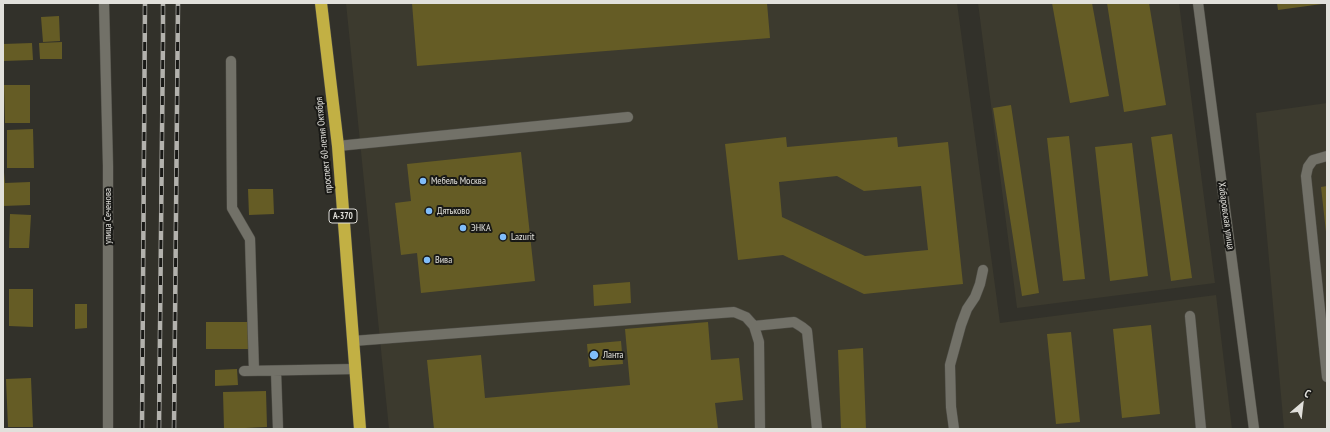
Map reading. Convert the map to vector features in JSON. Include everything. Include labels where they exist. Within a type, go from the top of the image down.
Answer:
[{"type":"highway","name":"проспект 60-летия Октября","points":[[321,3],[338,146],[360,429]]},
{"type":"street","name":"улица Сеченова","points":[[104,3],[108,166],[108,429]]},
{"type":"street","name":"Хабаровская улица","points":[[1198,3],[1254,429]]},
{"type":"street","points":[[231,61],[232,208],[250,239],[254,371]]},
{"type":"street","points":[[338,146],[628,117]]},
{"type":"street","points":[[1327,156],[1314,160],[1308,167],[1306,176],[1327,377]]},
{"type":"street","points":[[954,429],[951,407],[950,365],[961,325],[967,309],[975,297],[983,270]]},
{"type":"street","points":[[353,341],[734,312],[746,317],[754,326],[760,350],[760,429]]},
{"type":"street","points":[[1190,316],[1201,429]]},
{"type":"street","points":[[754,326],[794,322],[807,331],[817,429]]},
{"type":"street","points":[[244,371],[355,369]]},
{"type":"street","points":[[276,370],[278,429]]},
{"type":"shaded area","points":[[346,3],[957,3],[1000,323],[1216,295],[1232,429],[389,429]]},
{"type":"shaded area","points":[[978,3],[1179,3],[1215,283],[1017,308]]},
{"type":"shaded area","points":[[1327,103],[1327,429],[1284,429],[1256,113]]},
{"type":"building","points":[[412,3],[767,3],[770,38],[417,66]]},
{"type":"building","points":[[1052,3],[1092,3],[1109,96],[1070,103]]},
{"type":"building","points":[[1107,3],[1149,3],[1166,105],[1124,112]]},
{"type":"building","points":[[1277,3],[1322,3],[1322,4],[1278,10]]},
{"type":"building","points":[[59,16],[60,41],[43,42],[41,17]]},
{"type":"building","points":[[62,42],[62,59],[40,59],[39,43]]},
{"type":"building","points":[[32,43],[33,60],[3,61],[3,44]]},
{"type":"building","points":[[4,85],[30,85],[30,123],[5,123]]},
{"type":"building","points":[[1011,105],[1039,293],[1022,296],[993,108]]},
{"type":"building","points":[[33,129],[34,168],[7,168],[7,130]]},
{"type":"building","points":[[1172,134],[1192,278],[1171,281],[1151,137]]},
{"type":"building","points":[[1069,136],[1085,279],[1063,281],[1047,138]]},
{"type":"building","points":[[786,137],[787,147],[897,137],[898,147],[948,142],[963,284],[864,294],[783,255],[738,260],[725,144]],"holes":[[[837,176],[864,191],[921,186],[928,250],[865,256],[782,217],[779,182]]]},
{"type":"building","points":[[1132,143],[1148,276],[1110,281],[1095,147]]},
{"type":"building","name":"ЭНКА","points":[[521,152],[535,281],[421,293],[417,253],[401,255],[395,203],[411,201],[407,164]]},
{"type":"building","points":[[3,172],[5,183],[30,182],[30,205],[3,206]]},
{"type":"building","points":[[1327,186],[1327,232],[1326,232],[1321,187]]},
{"type":"building","points":[[248,189],[273,189],[274,214],[249,215]]},
{"type":"building","points":[[10,214],[31,215],[29,248],[9,248]]},
{"type":"building","points":[[630,282],[631,303],[594,306],[593,285]]},
{"type":"building","points":[[9,289],[33,289],[33,327],[9,326]]},
{"type":"building","points":[[75,304],[87,304],[87,328],[75,329]]},
{"type":"building","points":[[206,322],[248,322],[248,349],[206,349]]},
{"type":"building","points":[[708,322],[711,360],[739,358],[743,400],[715,403],[718,429],[434,429],[427,360],[481,355],[485,398],[630,385],[625,329]]},
{"type":"building","points":[[1151,325],[1160,414],[1122,418],[1113,329]]},
{"type":"building","points":[[1071,332],[1080,422],[1056,424],[1047,334]]},
{"type":"building","points":[[621,341],[623,364],[589,367],[587,344]]},
{"type":"building","points":[[863,348],[866,429],[841,429],[838,350]]},
{"type":"building","points":[[237,369],[238,385],[215,386],[215,370]]},
{"type":"building","points":[[31,378],[33,427],[8,427],[6,379]]},
{"type":"building","points":[[266,391],[267,427],[224,429],[223,392]]},
{"type":"railway","points":[[142,429],[145,3]]},
{"type":"railway","points":[[159,429],[163,3]]},
{"type":"railway","points":[[174,429],[178,3]]},
{"type":"place","name":"Мебель Москва","points":[[423,181]]},
{"type":"place","name":"Дятьково","points":[[429,211]]},
{"type":"place","name":"ЭНКА","points":[[463,228]]},
{"type":"place","name":"Lazurit","points":[[503,237]]},
{"type":"place","name":"Вива","points":[[427,260]]},
{"type":"place","name":"Ланта","points":[[594,355]]}]
